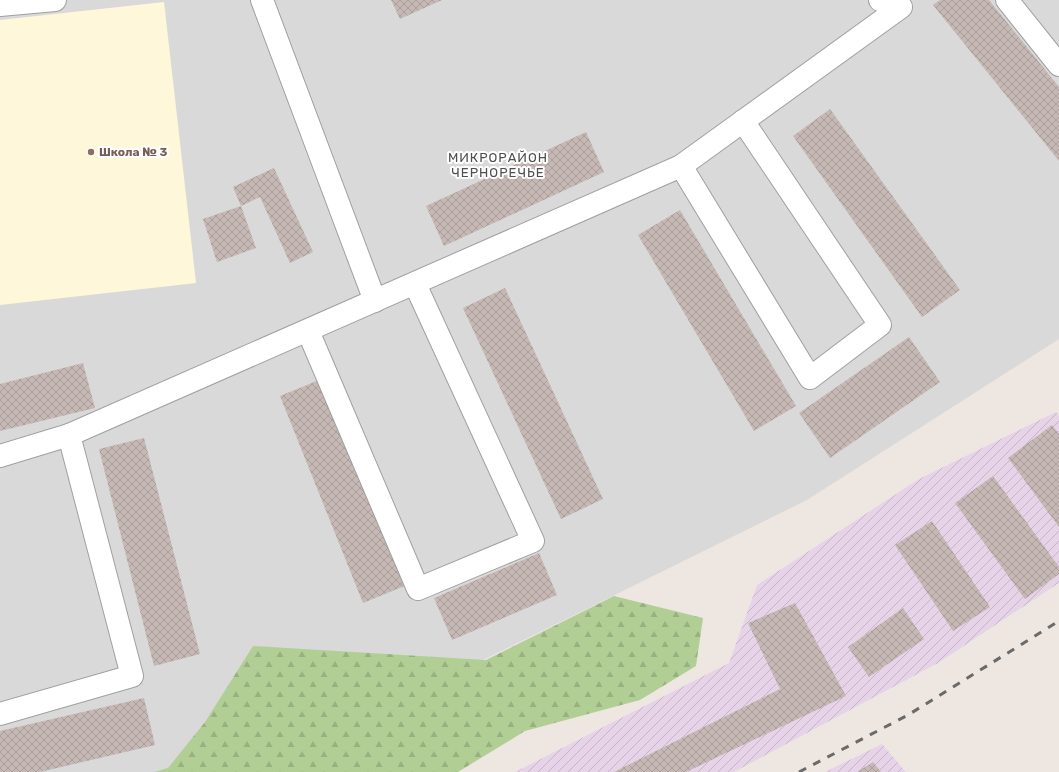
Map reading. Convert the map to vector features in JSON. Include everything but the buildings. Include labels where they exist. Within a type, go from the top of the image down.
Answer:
[{"type":"street","points":[[0,5],[55,0]]},
{"type":"street","points":[[262,0],[375,301]]},
{"type":"street","points":[[880,0],[906,4]]},
{"type":"street","points":[[1007,0],[1059,64]]},
{"type":"street","points":[[0,456],[70,435],[416,284],[681,166],[906,4]]},
{"type":"street","points":[[681,166],[810,378],[880,325],[743,121]]},
{"type":"street","points":[[308,331],[418,589],[533,541],[416,284]]},
{"type":"street","points":[[0,714],[132,676],[70,435]]},
{"type":"shaded area","points":[[0,0],[1059,0],[1059,339],[807,500],[321,740],[197,772],[0,772]]},
{"type":"shaded area","name":"Школа № 3","points":[[164,2],[196,283],[0,305],[0,20]]},
{"type":"shaded area","points":[[1056,412],[1059,416],[1059,583],[938,663],[734,772],[515,772],[729,663],[757,585],[919,479]]},
{"type":"shaded area","points":[[882,744],[906,772],[825,772]]},
{"type":"green space","points":[[614,596],[703,618],[696,666],[640,700],[525,731],[458,772],[154,772],[168,768],[205,722],[253,646],[486,660]]},
{"type":"railway","points":[[799,772],[908,715],[1059,621]]},
{"type":"place","name":"Школа № 3","points":[[91,152]]},
{"type":"district","name":"МИКРОРАЙОН ЧЕРНОРЕЧЬЕ","points":[[498,164]]}]
